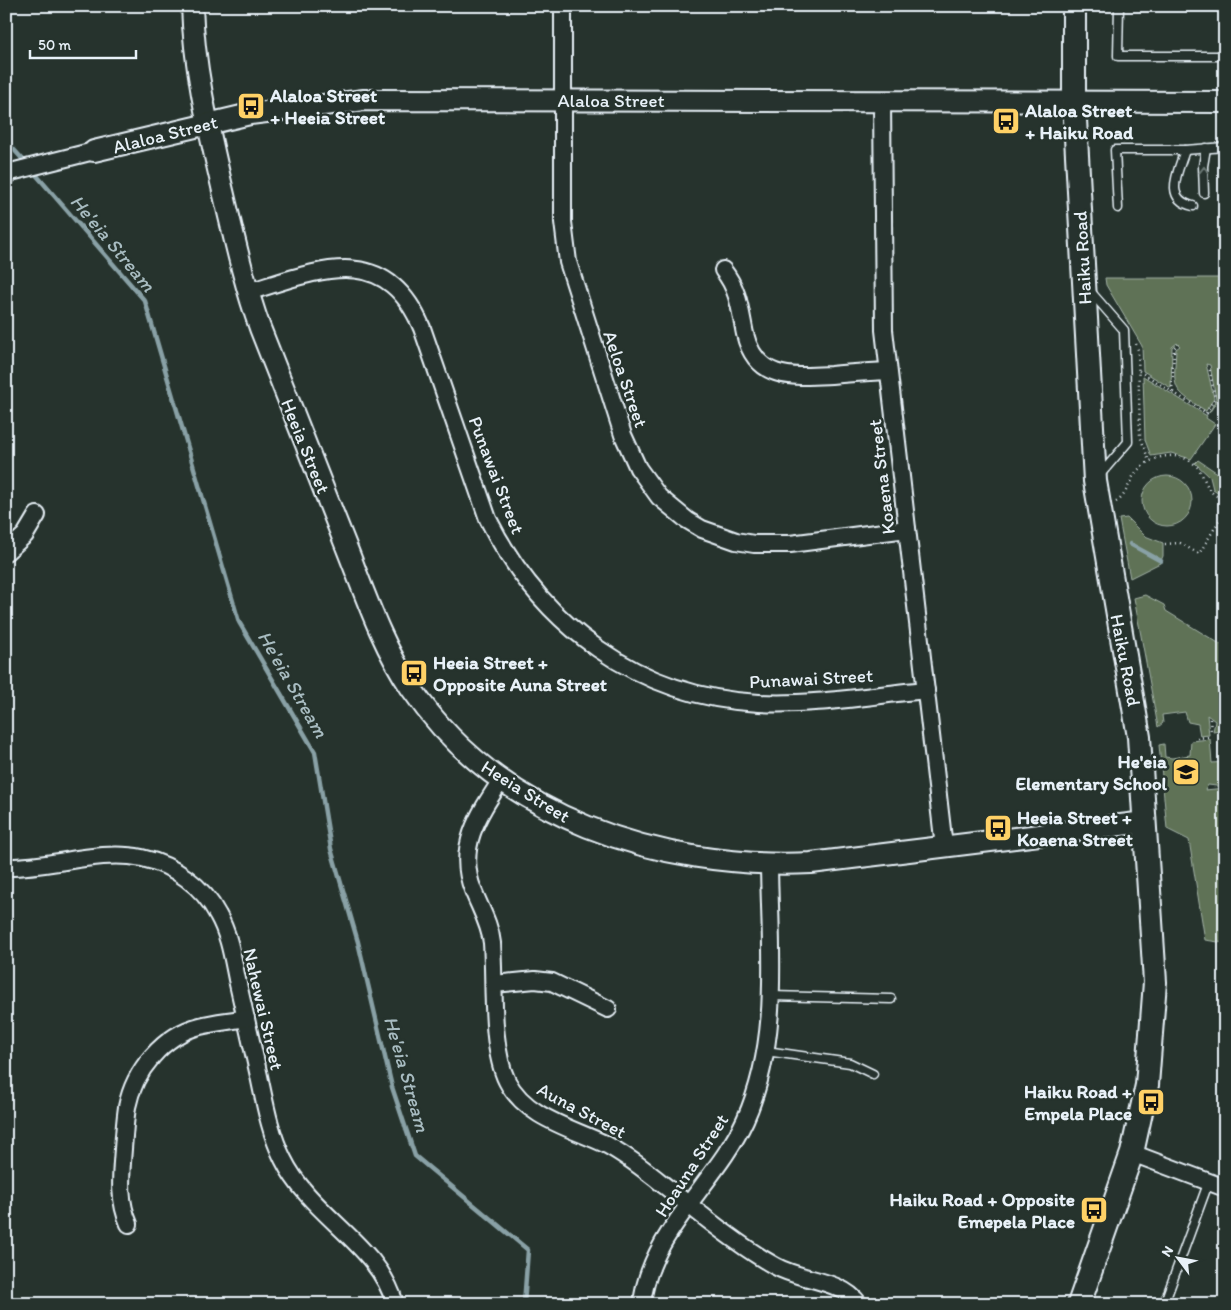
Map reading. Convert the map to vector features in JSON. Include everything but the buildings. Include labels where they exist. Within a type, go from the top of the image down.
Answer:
[{"type":"main road","name":"Haiku Road","points":[[1074,6],[1074,101],[1095,481],[1103,535],[1136,705],[1155,982],[1147,1085],[1132,1153],[1079,1304]]},
{"type":"street","name":"Heeia Street","points":[[192,6],[196,63],[207,123],[248,292],[260,328],[389,650],[411,688],[438,724],[472,757],[502,780],[554,811],[630,842],[689,857],[769,865],[811,863],[1145,822]]},
{"type":"street","name":"Aeloa Street","points":[[563,6],[563,222],[568,262],[630,452],[648,483],[659,497],[687,520],[719,536],[745,543],[790,544],[907,529]]},
{"type":"street","name":"Alaloa Street","points":[[6,173],[207,123],[293,107],[364,100],[1225,102]]},
{"type":"street","name":"Koaena Street","points":[[882,101],[882,289],[888,371],[944,847]]},
{"type":"street","name":"Punawai Street","points":[[248,292],[321,270],[344,268],[378,277],[401,293],[417,316],[422,328],[488,519],[499,541],[517,569],[542,601],[578,635],[619,662],[641,674],[687,691],[744,702],[793,703],[926,690]]},
{"type":"street","points":[[723,270],[738,297],[748,342],[756,357],[769,369],[792,378],[888,371]]},
{"type":"street","points":[[6,552],[25,535],[37,515]]},
{"type":"street","name":"Auna Street","points":[[502,780],[473,826],[467,853],[469,877],[490,932],[500,1060],[508,1083],[522,1101],[539,1114],[623,1154],[689,1206],[775,1266],[806,1279],[838,1287],[850,1294],[859,1304]]},
{"type":"street","name":"Nahewai Street","points":[[6,867],[122,856],[154,861],[178,872],[201,891],[218,915],[229,943],[271,1130],[285,1164],[306,1195],[379,1268],[391,1291],[395,1304]]},
{"type":"street","name":"Hoauna Street","points":[[642,1304],[646,1277],[654,1258],[734,1142],[754,1095],[766,1051],[771,996],[769,865]]},
{"type":"street","points":[[494,984],[535,980],[552,982],[608,1009]]},
{"type":"street","points":[[129,1224],[123,1209],[120,1188],[127,1107],[137,1079],[154,1055],[175,1038],[199,1026],[246,1018]]},
{"type":"street","points":[[1132,1153],[1225,1188]]},
{"type":"lane","points":[[1119,6],[1118,56],[1225,56]]},
{"type":"lane","points":[[1118,208],[1115,150],[1185,150],[1225,147]]},
{"type":"lane","points":[[1204,193],[1203,166],[1206,148]]},
{"type":"lane","points":[[1185,150],[1174,183],[1176,196],[1183,204],[1193,206]]},
{"type":"lane","points":[[1084,284],[1124,330],[1128,442],[1095,481]]},
{"type":"lane","points":[[771,996],[891,999]]},
{"type":"lane","points":[[766,1051],[850,1063],[873,1074]]},
{"type":"lane","points":[[1164,1304],[1209,1181]]},
{"type":"path","points":[[1172,392],[1174,348],[1177,345]]},
{"type":"path","points":[[1139,371],[1207,414],[1215,398],[1208,366]]},
{"type":"path","points":[[1116,502],[1122,499],[1128,484],[1145,464],[1152,459],[1168,457],[1193,463],[1207,480],[1210,490],[1225,501]]},
{"type":"path","points":[[1165,544],[1180,543],[1199,554],[1225,511]]},
{"type":"path","points":[[1210,720],[1211,731]]},
{"type":"path","points":[[1197,738],[1210,737]]},
{"type":"green space","points":[[1105,278],[1225,278],[1225,389],[1209,413],[1216,399],[1210,365],[1206,364],[1214,398],[1206,411],[1186,397],[1177,387],[1175,381],[1176,349],[1180,346],[1177,343],[1172,347],[1171,388],[1143,371],[1142,346],[1106,285]]},
{"type":"green space","points":[[1143,376],[1207,416],[1206,418],[1215,424],[1191,459],[1171,453],[1151,456],[1145,440]]},
{"type":"green space","points":[[1198,460],[1225,478],[1225,497],[1213,489],[1210,477],[1195,463]]},
{"type":"green space","points":[[1172,476],[1185,483],[1191,491],[1191,511],[1185,519],[1177,525],[1162,526],[1149,519],[1143,511],[1142,496],[1149,483],[1157,477]]},
{"type":"green space","points":[[1127,518],[1145,536],[1163,543],[1163,556],[1160,563],[1130,578],[1119,519]]},
{"type":"green space","points":[[1145,595],[1164,605],[1166,611],[1225,647],[1225,730],[1213,732],[1215,721],[1207,715],[1209,735],[1200,736],[1198,724],[1188,722],[1185,712],[1162,715],[1163,723],[1158,727],[1134,598]]},
{"type":"green space","points":[[1210,739],[1212,763],[1225,762],[1225,787],[1208,785],[1205,790],[1225,788],[1225,943],[1205,940],[1189,840],[1167,829],[1159,745],[1164,744],[1165,757],[1172,758],[1190,755],[1191,741]]},
{"type":"waterway","name":"He'eia Stream","points":[[6,141],[27,164]]},
{"type":"waterway","name":"He'eia Stream","points":[[32,170],[145,301],[239,622],[315,752],[331,849],[358,942],[392,1087],[415,1156],[528,1250],[524,1304]]},
{"type":"waterway","points":[[1130,544],[1161,561]]},
{"type":"place","name":"Alaloa Street + Heeia Street","points":[[251,106]]},
{"type":"place","name":"Alaloa Street + Haiku Road","points":[[1006,121]]},
{"type":"place","name":"Heeia Street + Opposite Auna Street","points":[[414,673]]},
{"type":"place","name":"He'eia Elementary School","points":[[1186,772]]},
{"type":"place","name":"Heeia Street + Koaena Street","points":[[998,828]]},
{"type":"place","name":"Haiku Road + Empela Place","points":[[1151,1102]]},
{"type":"place","name":"Haiku Road + Opposite Emepela Place","points":[[1094,1210]]}]
